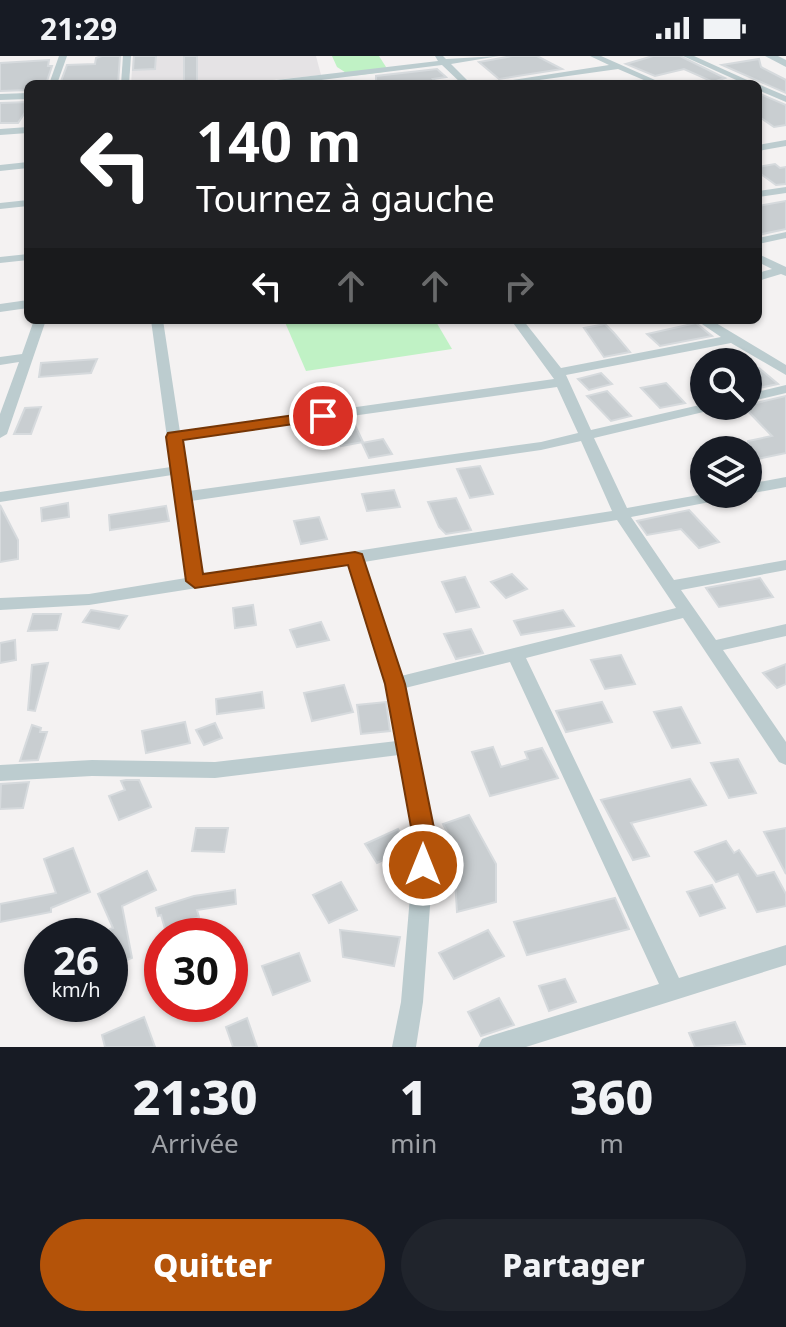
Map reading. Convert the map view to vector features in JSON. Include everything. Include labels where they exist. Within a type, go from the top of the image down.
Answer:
[{"type":"street","points":[[54,80],[63,56]]},
{"type":"street","points":[[125,80],[127,56]]},
{"type":"street","points":[[333,80],[442,59],[495,56]]},
{"type":"street","points":[[594,56],[650,80]]},
{"type":"street","points":[[687,56],[743,80]]},
{"type":"street","points":[[770,56],[786,64]]},
{"type":"street","points":[[442,59],[463,80]]},
{"type":"street","points":[[521,80],[616,67]]},
{"type":"street","points":[[383,70],[390,78]]},
{"type":"street","points":[[762,89],[786,99]]},
{"type":"street","points":[[0,97],[24,96]]},
{"type":"street","points":[[0,132],[24,130]]},
{"type":"street","points":[[762,139],[772,146]]},
{"type":"street","points":[[762,147],[786,143]]},
{"type":"street","points":[[0,168],[24,165]]},
{"type":"street","points":[[762,193],[786,190]]},
{"type":"street","points":[[0,206],[24,203]]},
{"type":"street","points":[[762,240],[786,235]]},
{"type":"street","points":[[0,260],[24,257]]},
{"type":"street","points":[[762,259],[784,271]]},
{"type":"street","points":[[762,276],[784,271]]},
{"type":"street","points":[[0,308],[24,305]]},
{"type":"street","points":[[0,434],[39,324]]},
{"type":"street","points":[[158,324],[195,581]]},
{"type":"street","points":[[520,324],[560,378],[622,515],[784,750]]},
{"type":"street","points":[[708,324],[786,371]]},
{"type":"street","points":[[174,437],[560,378],[732,339]]},
{"type":"street","points":[[0,361],[29,357]]},
{"type":"street","points":[[762,395],[786,389]]},
{"type":"street","points":[[183,497],[541,446],[690,411]]},
{"type":"street","points":[[0,497],[179,470]]},
{"type":"street","points":[[762,486],[786,482]]},
{"type":"street","points":[[0,604],[102,599],[195,581],[622,515],[690,501]]},
{"type":"street","points":[[355,558],[395,684],[425,838],[412,1002],[404,1047]]},
{"type":"street","points":[[670,586],[786,565]]},
{"type":"street","points":[[395,684],[687,611]]},
{"type":"street","points":[[711,647],[786,630]]},
{"type":"street","points":[[515,654],[674,991]]},
{"type":"street","points":[[0,773],[92,768],[215,770],[408,747]]},
{"type":"street","points":[[490,1047],[786,955]]},
{"type":"shaded area","points":[[133,56],[316,56],[321,75],[273,80],[131,80]]},
{"type":"green space","points":[[332,56],[379,56],[386,67],[384,72],[351,76],[337,67]]},
{"type":"green space","points":[[286,324],[437,324],[452,349],[306,371]]},
{"type":"building","points":[[120,56],[118,80],[61,80],[67,65],[95,64],[96,58]]},
{"type":"building","points":[[134,56],[156,56],[155,69],[133,70]]},
{"type":"building","points":[[184,56],[197,56],[197,80],[184,80]]},
{"type":"building","points":[[512,56],[537,56],[562,69],[499,79],[479,62]]},
{"type":"building","points":[[653,56],[680,56],[725,78],[709,80],[684,69],[655,76],[626,64]]},
{"type":"building","points":[[759,59],[761,67],[786,80],[786,93],[762,80],[722,65]]},
{"type":"building","points":[[49,60],[48,66],[52,66],[47,80],[24,80],[24,90],[0,91],[0,63]]},
{"type":"building","points":[[437,69],[446,77],[434,80],[376,80],[376,76]]},
{"type":"building","points":[[762,95],[786,105],[786,125],[774,127],[762,119]]},
{"type":"building","points":[[24,102],[24,114],[18,123],[0,123],[0,103]]},
{"type":"building","points":[[775,164],[780,168],[786,167],[786,184],[776,185],[762,175],[762,166]]},
{"type":"building","points":[[786,201],[786,229],[762,234],[762,205]]},
{"type":"building","points":[[605,324],[630,352],[604,357],[584,328]]},
{"type":"building","points":[[697,324],[712,336],[660,346],[647,334]]},
{"type":"building","points":[[97,359],[91,373],[39,377],[41,363]]},
{"type":"building","points":[[762,371],[778,384],[762,387]]},
{"type":"building","points":[[601,373],[612,384],[589,390],[578,379]]},
{"type":"building","points":[[666,383],[685,403],[660,408],[641,388]]},
{"type":"building","points":[[607,391],[631,416],[611,421],[587,396]]},
{"type":"building","points":[[786,396],[786,453],[762,458],[762,438],[772,436],[757,420],[762,420],[762,402]]},
{"type":"building","points":[[41,407],[31,434],[14,434],[25,408]]},
{"type":"building","points":[[352,419],[363,442],[341,446],[334,422]]},
{"type":"building","points":[[383,439],[392,454],[369,458],[362,443]]},
{"type":"building","points":[[480,466],[493,494],[470,498],[457,469]]},
{"type":"building","points":[[394,490],[400,507],[367,511],[362,494]]},
{"type":"building","points":[[456,498],[471,530],[446,534],[439,527],[428,502]]},
{"type":"building","points":[[68,503],[69,517],[42,521],[41,508]]},
{"type":"building","points":[[0,505],[18,540],[18,559],[0,562]]},
{"type":"building","points":[[166,506],[169,521],[110,530],[109,515]]},
{"type":"building","points":[[689,510],[719,542],[699,548],[681,529],[647,535],[637,521]]},
{"type":"building","points":[[319,517],[327,539],[301,544],[294,521]]},
{"type":"building","points":[[512,574],[527,589],[506,598],[491,582]]},
{"type":"building","points":[[465,577],[479,607],[456,612],[442,582]]},
{"type":"building","points":[[760,578],[773,597],[719,607],[706,588]]},
{"type":"building","points":[[253,605],[256,625],[235,628],[233,608]]},
{"type":"building","points":[[91,610],[127,616],[119,629],[83,622]]},
{"type":"building","points":[[563,610],[574,626],[521,635],[514,621]]},
{"type":"building","points":[[33,614],[61,614],[57,630],[28,631]]},
{"type":"building","points":[[321,622],[329,640],[297,647],[290,630]]},
{"type":"building","points":[[471,629],[483,653],[456,659],[444,634]]},
{"type":"building","points":[[15,640],[16,660],[0,663],[0,643]]},
{"type":"building","points":[[621,655],[635,684],[605,689],[591,660]]},
{"type":"building","points":[[48,663],[35,711],[28,710],[32,665]]},
{"type":"building","points":[[786,664],[786,684],[777,688],[763,673]]},
{"type":"building","points":[[344,685],[353,712],[312,721],[304,693]]},
{"type":"building","points":[[262,692],[264,708],[217,714],[216,699]]},
{"type":"building","points":[[386,702],[390,731],[361,734],[357,705]]},
{"type":"building","points":[[602,702],[612,722],[566,732],[556,711]]},
{"type":"building","points":[[681,707],[700,743],[672,748],[654,712]]},
{"type":"building","points":[[185,722],[190,743],[146,753],[142,731]]},
{"type":"building","points":[[215,723],[222,738],[204,745],[196,730]]},
{"type":"building","points":[[32,725],[41,728],[40,732],[47,732],[38,760],[20,761]]},
{"type":"building","points":[[493,747],[501,767],[528,759],[525,752],[542,748],[558,778],[490,796],[472,752]]},
{"type":"building","points":[[738,759],[756,793],[729,798],[711,763]]},
{"type":"building","points":[[690,779],[706,805],[631,823],[649,856],[633,860],[601,800]]},
{"type":"building","points":[[139,780],[151,807],[119,820],[109,796],[125,790],[121,781]]},
{"type":"building","points":[[29,782],[23,808],[0,809],[1,784]]},
{"type":"building","points":[[469,815],[496,864],[496,902],[457,912],[454,863],[463,863],[443,824]]},
{"type":"building","points":[[196,828],[228,828],[224,852],[192,851]]},
{"type":"building","points":[[786,828],[786,874],[764,832]]},
{"type":"building","points":[[398,829],[410,848],[377,863],[365,844]]},
{"type":"building","points":[[726,841],[734,853],[739,850],[757,876],[774,872],[786,894],[786,906],[757,912],[738,874],[716,882],[695,852]]},
{"type":"building","points":[[73,848],[90,892],[51,908],[51,912],[0,922],[0,904],[56,893],[44,859]]},
{"type":"building","points":[[147,871],[156,890],[122,906],[124,918],[109,918],[98,894]]},
{"type":"building","points":[[341,882],[357,910],[329,923],[313,895]]},
{"type":"building","points":[[712,885],[725,908],[700,916],[687,892]]},
{"type":"building","points":[[235,890],[236,904],[197,910],[199,917],[196,918],[158,916],[156,908],[194,896]]},
{"type":"building","points":[[615,898],[629,929],[527,955],[514,922]]},
{"type":"building","points":[[340,930],[400,937],[394,966],[343,957]]},
{"type":"building","points":[[488,930],[504,956],[454,979],[439,953]]},
{"type":"building","points":[[128,937],[132,958],[128,960]]},
{"type":"building","points":[[299,953],[310,981],[273,995],[262,966]]},
{"type":"building","points":[[565,979],[576,1002],[549,1011],[539,986]]},
{"type":"building","points":[[499,998],[514,1025],[481,1036],[468,1012]]},
{"type":"building","points":[[144,1017],[155,1047],[105,1047],[102,1035]]},
{"type":"building","points":[[248,1021],[257,1047],[233,1047],[226,1027]]},
{"type":"building","points":[[735,1022],[745,1044],[695,1047],[689,1033]]},
{"type":"route","points":[[323,416],[174,437],[195,581],[355,558],[395,684],[425,838],[423,865]]}]
